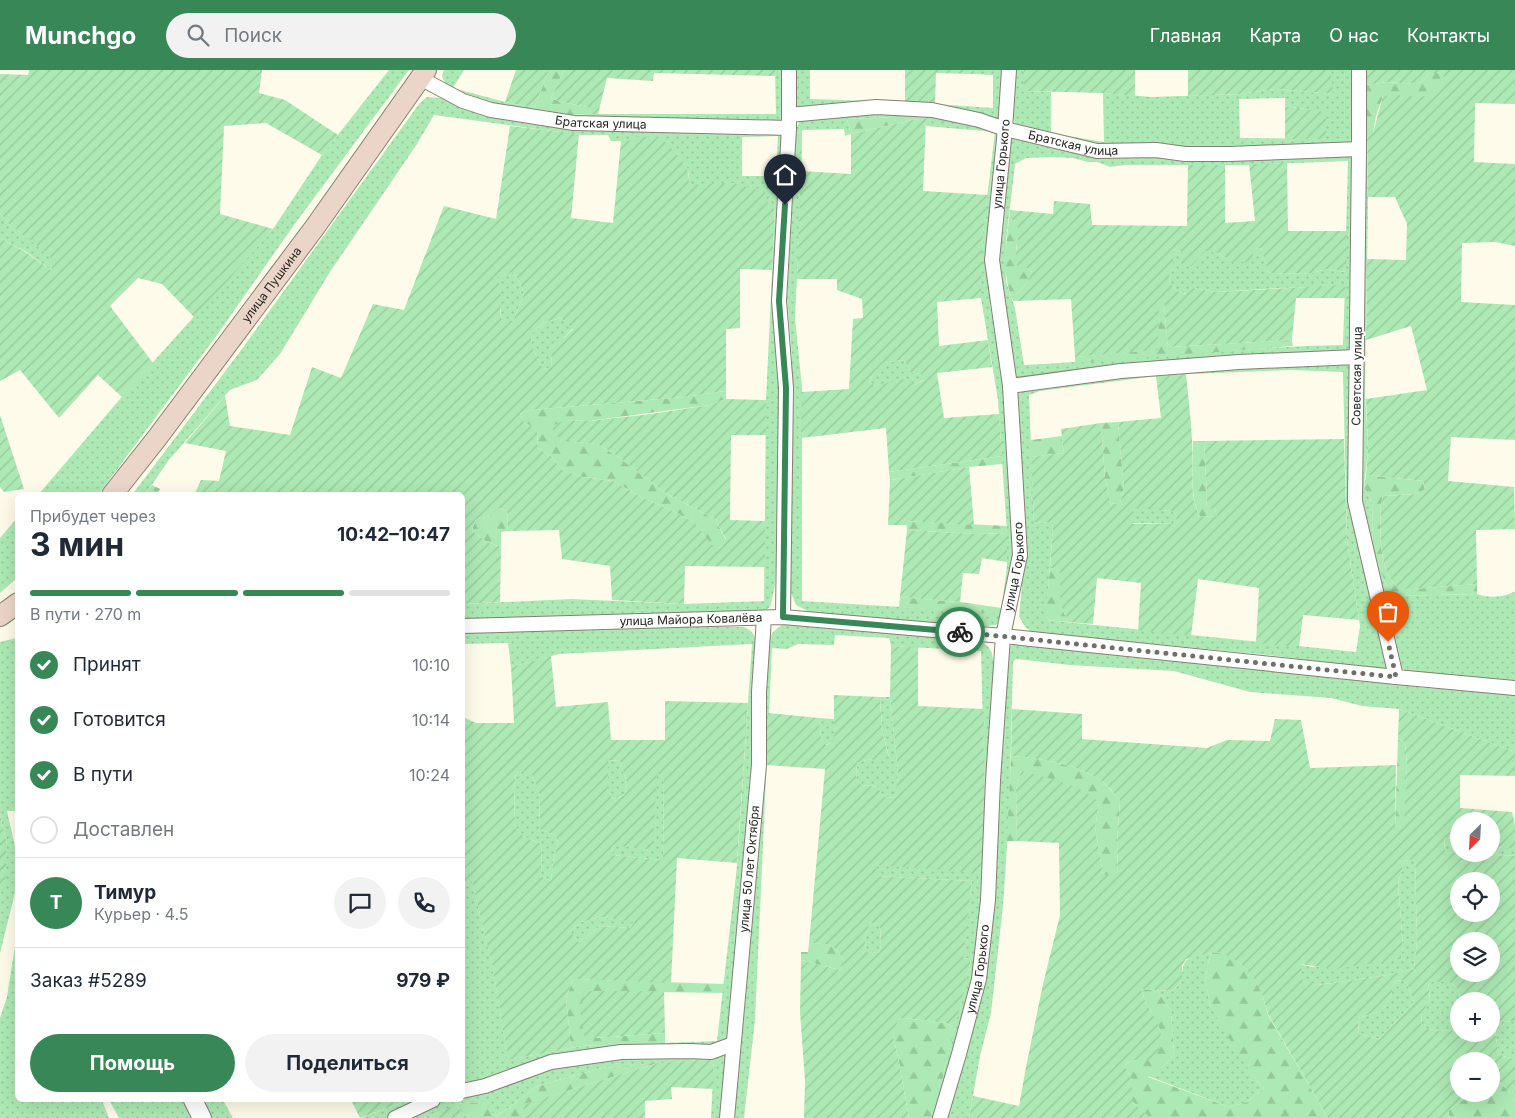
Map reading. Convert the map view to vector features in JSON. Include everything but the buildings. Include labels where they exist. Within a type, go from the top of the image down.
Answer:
[{"type":"main road","name":"улица Пушкина","points":[[114,492],[157,438],[314,227],[423,74]]},
{"type":"main road","points":[[0,616],[15,606]]},
{"type":"street","points":[[783,617],[786,388],[779,301],[789,121],[789,70]]},
{"type":"street","name":"улица Горького","points":[[940,1118],[978,979],[988,900],[993,780],[1003,636],[1020,555],[1010,386],[992,260],[1009,70]]},
{"type":"street","name":"Советская улица","points":[[1359,70],[1360,149],[1355,501],[1396,677]]},
{"type":"street","name":"Братская улица","points":[[423,74],[463,101],[491,110],[574,123],[789,121],[876,107],[932,110],[979,120],[1005,129],[1097,151],[1156,150],[1185,154],[1230,154],[1360,149]]},
{"type":"street","points":[[1010,386],[1120,371],[1239,362],[1357,358]]},
{"type":"street","name":"улица Майора Ковалёва","points":[[465,626],[783,617],[1003,636],[1515,688]]},
{"type":"street","name":"улица 50 лет Октября","points":[[727,1118],[759,765],[759,692],[764,618]]},
{"type":"street","points":[[465,1091],[551,1062],[621,1052],[711,1052],[733,1044]]},
{"type":"street","points":[[194,1102],[202,1118]]},
{"type":"street","points":[[395,1118],[429,1102]]},
{"type":"green space","points":[[29,70],[262,70],[259,93],[285,100],[338,135],[322,155],[266,123],[224,126],[220,214],[273,229],[195,318],[162,284],[138,278],[110,306],[153,363],[122,397],[98,375],[59,418],[20,370],[0,381],[0,238],[24,251],[52,271],[50,255],[11,226],[0,213],[0,74],[28,75]]},
{"type":"green space","points":[[389,70],[409,70],[294,225],[217,335],[100,492],[41,492],[126,392],[273,229],[322,155]]},
{"type":"green space","points":[[444,70],[464,70],[453,88],[505,102],[568,115],[776,114],[775,70],[784,70],[784,124],[573,120],[491,107],[447,87],[442,76]]},
{"type":"green space","points":[[516,70],[549,70],[534,108],[505,102]]},
{"type":"green space","points":[[549,70],[564,70],[551,98],[561,102],[588,107],[592,114],[568,115],[534,108]]},
{"type":"green space","points":[[564,70],[775,70],[775,76],[654,73],[653,81],[607,78],[598,114],[592,114],[588,107],[561,102],[551,98]]},
{"type":"green space","points":[[796,70],[810,70],[810,99],[905,102],[993,108],[993,75],[974,74],[974,70],[1004,70],[1002,121],[980,116],[796,110]]},
{"type":"green space","points":[[905,70],[974,70],[974,74],[936,73],[935,104],[905,102]]},
{"type":"green space","points":[[1013,70],[1024,70],[1024,91],[1051,92],[1051,133],[1104,142],[1103,93],[1152,97],[1239,94],[1276,89],[1332,94],[1331,70],[1355,70],[1354,133],[1350,142],[1342,146],[1117,149],[1016,126],[1013,119]],"holes":[[[1285,98],[1285,106],[1325,112],[1326,139],[1240,138],[1239,99]]]},
{"type":"green space","points":[[1024,70],[1135,70],[1135,96],[1103,93],[1024,91]]},
{"type":"green space","points":[[1188,70],[1331,70],[1333,94],[1276,89],[1239,94],[1188,96]]},
{"type":"green space","points":[[1366,70],[1368,204],[1365,391],[1368,449],[1364,487],[1372,503],[1373,550],[1390,596],[1477,594],[1496,597],[1515,591],[1515,680],[1408,672],[1399,666],[1360,496]]},
{"type":"green space","points":[[1366,70],[1515,70],[1515,104],[1475,103],[1474,162],[1515,164],[1515,246],[1495,242],[1462,243],[1461,302],[1515,305],[1515,440],[1451,437],[1448,481],[1514,487],[1515,529],[1476,530],[1477,584],[1400,590],[1387,572],[1381,549],[1380,525],[1383,496],[1417,494],[1425,489],[1423,481],[1366,475],[1368,449],[1366,399],[1427,390],[1411,326],[1366,340],[1367,259],[1406,260],[1407,224],[1395,197],[1368,197],[1367,133],[1373,133],[1383,96],[1430,96],[1437,94],[1445,78],[1440,73],[1429,73],[1423,81],[1417,84],[1386,82],[1366,85]]},
{"type":"green space","points":[[1429,73],[1440,73],[1446,78],[1437,94],[1425,98],[1383,96],[1376,116],[1373,133],[1367,133],[1366,85],[1386,82],[1417,84],[1423,81]]},
{"type":"green space","points":[[427,97],[440,98],[483,111],[785,131],[779,506],[775,585],[770,607],[761,614],[465,620],[465,604],[571,599],[684,604],[764,601],[766,400],[775,210],[708,185],[690,185],[686,166],[680,159],[662,149],[630,142],[611,141],[608,135],[582,135],[434,115],[417,144],[330,272],[280,354],[257,380],[230,390],[168,461],[147,492],[134,492],[239,353],[419,104]],"holes":[[[778,136],[776,176],[742,176],[742,137]]]},
{"type":"green space","points":[[1285,106],[1326,112],[1326,139],[1285,139]]},
{"type":"green space","points":[[878,111],[934,113],[1002,131],[987,246],[990,304],[1008,414],[1014,537],[1004,616],[996,625],[978,627],[811,613],[796,605],[791,593],[788,565],[792,358],[787,299],[793,193],[801,195],[795,318],[802,388],[802,601],[1001,613],[1007,566],[1007,533],[998,400],[980,292],[983,232],[995,132],[926,126],[925,117],[893,117],[847,119],[851,134],[845,136],[844,129],[804,130],[794,135],[800,120]]},
{"type":"green space","points":[[926,117],[851,134],[847,119]]},
{"type":"green space","points":[[926,117],[923,191],[988,195],[983,232],[981,298],[937,302],[939,346],[988,340],[992,367],[937,373],[944,418],[999,414],[1002,456],[889,472],[886,428],[801,438],[802,392],[849,389],[853,319],[863,318],[862,299],[837,290],[837,279],[797,279],[801,171],[851,174],[851,134]],"holes":[[[904,360],[910,372],[921,374],[924,380],[914,385],[902,379],[875,386],[870,382],[876,370],[882,364]]]},
{"type":"green space","points":[[510,126],[579,134],[571,218],[613,223],[621,141],[633,141],[637,137],[661,137],[687,167],[690,185],[733,183],[765,192],[768,204],[775,210],[772,270],[740,269],[740,328],[726,329],[726,391],[684,397],[531,410],[520,414],[524,422],[537,430],[538,448],[552,457],[562,470],[583,477],[613,481],[643,498],[694,522],[712,545],[720,548],[726,539],[715,519],[667,494],[617,456],[597,444],[573,442],[556,436],[551,426],[566,420],[589,421],[651,414],[710,405],[726,399],[766,400],[766,435],[731,435],[730,520],[765,521],[765,567],[685,566],[684,604],[612,600],[610,566],[562,559],[559,530],[507,531],[507,511],[499,508],[491,516],[476,519],[472,530],[485,541],[501,547],[500,602],[465,604],[465,492],[195,492],[201,480],[219,481],[226,451],[185,443],[225,396],[230,426],[290,435],[312,367],[341,378],[373,304],[404,310],[444,206],[496,219]],"holes":[[[513,272],[524,294],[513,321],[502,321],[498,277]],[[561,318],[573,329],[564,338],[552,342],[552,367],[543,369],[531,345],[532,333],[545,322]]]},
{"type":"green space","points":[[802,131],[801,195],[793,193],[794,135]]},
{"type":"green space","points":[[1010,139],[1020,139],[1118,156],[1355,151],[1352,354],[1013,383],[995,264]],"holes":[[[1026,158],[1073,158],[1097,162],[1110,167],[1125,165],[1244,165],[1348,161],[1345,272],[1328,269],[1311,273],[1275,274],[1268,272],[1261,248],[1254,249],[1253,255],[1231,261],[1218,253],[1204,250],[1192,266],[1182,252],[1173,249],[1173,268],[1169,275],[1170,283],[1177,291],[1187,294],[1193,288],[1215,292],[1345,286],[1343,345],[1263,348],[1024,365],[1015,308],[1006,282],[1006,241],[1015,164]]]},
{"type":"green space","points":[[1287,163],[1288,231],[1347,231],[1346,272],[1328,269],[1311,273],[1275,274],[1268,272],[1261,248],[1255,249],[1250,263],[1231,261],[1218,253],[1204,251],[1192,266],[1183,264],[1182,252],[1173,249],[1173,268],[1169,275],[1170,283],[1177,291],[1186,294],[1193,288],[1215,292],[1345,285],[1345,298],[1296,298],[1292,340],[1168,347],[1164,304],[1159,304],[1158,350],[1075,357],[1071,299],[1013,301],[1011,296],[1021,290],[1032,272],[1027,268],[1019,270],[1016,258],[1018,227],[1016,221],[1009,219],[1010,210],[1053,214],[1054,201],[1090,204],[1092,225],[1187,226],[1188,165],[1225,165],[1225,223],[1255,221],[1249,164]]},
{"type":"green space","points":[[0,213],[11,226],[51,255],[52,271],[25,251],[0,238]]},
{"type":"green space","points":[[1009,219],[1016,221],[1019,228],[1016,250],[1027,268],[1032,272],[1021,290],[1011,296],[1006,277]]},
{"type":"green space","points":[[513,272],[524,294],[513,321],[502,321],[497,277]]},
{"type":"green space","points":[[1158,304],[1164,304],[1168,347],[1292,340],[1293,346],[1075,363],[1075,357],[1158,349]]},
{"type":"green space","points":[[561,318],[573,328],[551,352],[552,368],[543,369],[531,345],[532,333],[545,322]]},
{"type":"green space","points":[[904,360],[910,372],[921,374],[925,379],[914,385],[875,386],[870,382],[875,370],[882,364]]},
{"type":"green space","points":[[1352,361],[1352,471],[1391,667],[1381,669],[1268,655],[1032,632],[1025,627],[1019,616],[1023,574],[1013,391],[1121,374]],"holes":[[[1291,370],[1343,372],[1347,540],[1360,626],[1356,652],[1046,620],[1053,523],[1034,522],[1029,395],[1040,391],[1164,375]]]},
{"type":"green space","points":[[1186,374],[1192,432],[1192,480],[1194,499],[1200,517],[1217,516],[1215,509],[1206,508],[1204,441],[1344,439],[1347,540],[1359,620],[1303,615],[1299,647],[1256,643],[1259,588],[1198,579],[1191,636],[1138,630],[1141,583],[1097,578],[1093,624],[1068,622],[1060,604],[1060,570],[1050,568],[1053,523],[1034,522],[1031,457],[1064,453],[1061,429],[1101,423],[1105,478],[1111,504],[1120,503],[1124,489],[1118,422],[1161,418],[1156,376]],"holes":[[[1133,508],[1172,511],[1177,516],[1174,524],[1133,524]]]},
{"type":"green space","points":[[726,391],[726,399],[710,405],[589,421],[566,420],[573,442],[597,444],[617,456],[667,494],[715,519],[726,540],[720,548],[712,546],[694,522],[643,498],[613,481],[583,477],[562,470],[552,457],[538,448],[537,430],[524,422],[520,414],[531,410],[684,397]]},
{"type":"green space","points":[[0,415],[24,489],[4,492],[0,487]]},
{"type":"green space","points":[[1118,422],[1124,489],[1120,503],[1111,504],[1105,478],[1101,423]]},
{"type":"green space","points":[[1062,436],[1064,453],[1031,457],[1031,440]]},
{"type":"green space","points":[[1193,441],[1204,441],[1206,507],[1215,509],[1217,516],[1200,517],[1194,499],[1192,480]]},
{"type":"green space","points":[[1002,456],[1002,464],[969,467],[890,480],[889,472]]},
{"type":"green space","points":[[969,467],[974,525],[907,521],[906,525],[888,525],[890,480]]},
{"type":"green space","points":[[1366,475],[1423,481],[1425,490],[1417,494],[1383,496],[1381,502],[1381,537],[1384,561],[1387,572],[1400,590],[1477,584],[1477,594],[1390,596],[1373,550],[1372,503],[1364,487]]},
{"type":"green space","points":[[152,485],[160,489],[158,492],[147,492]]},
{"type":"green space","points":[[1133,507],[1172,511],[1177,516],[1174,524],[1133,523]]},
{"type":"green space","points":[[499,508],[507,511],[508,523],[507,531],[501,532],[501,547],[485,541],[472,530],[476,519],[491,516]]},
{"type":"green space","points":[[15,520],[15,580],[0,593],[0,538]]},
{"type":"green space","points":[[906,521],[1007,526],[1007,533],[975,534],[907,530]]},
{"type":"green space","points":[[907,530],[975,534],[1007,533],[1007,562],[982,558],[979,574],[963,573],[960,602],[900,597]]},
{"type":"green space","points":[[1050,568],[1061,570],[1060,604],[1068,622],[1045,620]]},
{"type":"green space","points":[[900,597],[1002,608],[1001,614],[899,607]]},
{"type":"green space","points":[[783,624],[873,630],[980,641],[990,649],[992,654],[994,667],[989,830],[973,984],[937,1118],[933,1118],[971,959],[962,958],[972,881],[876,876],[876,865],[985,801],[981,651],[891,646],[889,638],[835,635],[834,645],[798,644],[787,649],[772,648],[755,1020],[744,1118],[733,1118],[768,640],[773,632]]},
{"type":"green space","points":[[744,627],[751,631],[757,640],[753,771],[729,1041],[711,1048],[619,1048],[465,1087],[465,881],[472,881],[493,968],[508,1060],[581,1046],[717,1041],[737,866],[752,644],[559,654],[511,667],[508,643],[465,644],[465,632]]},
{"type":"green space","points":[[15,638],[15,811],[7,811],[15,846],[15,893],[0,953],[0,887],[4,887],[7,844],[0,815],[0,642]]},
{"type":"green space","points":[[1015,643],[1150,656],[1425,688],[1515,693],[1515,752],[1399,709],[1362,706],[1331,698],[1250,692],[1174,671],[1070,665],[1016,659],[1013,662],[1009,818],[1003,906],[991,1013],[980,1056],[969,1118],[944,1118],[982,979],[1006,649]]},
{"type":"green space","points":[[891,646],[918,647],[918,706],[983,709],[985,801],[981,873],[876,865],[876,876],[972,881],[963,958],[971,959],[955,1028],[946,1023],[898,1019],[893,1036],[909,1118],[804,1118],[805,1081],[800,1012],[801,960],[840,970],[844,962],[838,951],[831,946],[809,943],[825,769],[766,765],[768,713],[819,718],[821,738],[826,745],[834,742],[834,695],[880,697],[882,730],[889,758],[866,760],[857,763],[856,780],[862,785],[878,787],[883,797],[896,798],[898,772],[890,697]],"holes":[[[870,922],[880,927],[881,945],[879,953],[866,952],[865,937]]]},
{"type":"green space","points":[[551,656],[556,707],[608,702],[611,740],[665,740],[665,701],[748,703],[737,863],[677,858],[671,983],[573,979],[566,998],[571,1048],[508,1060],[493,969],[472,881],[465,881],[465,718],[476,723],[514,723],[511,667]],"holes":[[[608,760],[620,761],[627,783],[625,795],[613,799],[608,791]],[[530,769],[540,796],[539,829],[555,835],[558,842],[551,881],[541,876],[542,844],[524,837],[515,827],[514,789],[516,773]],[[657,774],[664,775],[663,860],[612,855],[613,845],[649,850],[653,845]],[[601,917],[634,922],[630,928],[600,926],[579,942],[570,931],[581,922]]]},
{"type":"green space","points":[[880,697],[890,697],[898,772],[897,798],[883,797],[878,787],[862,785],[856,780],[857,763],[889,757],[882,730]]},
{"type":"green space","points":[[1012,709],[1082,714],[1082,739],[1207,748],[1227,740],[1270,741],[1275,719],[1301,720],[1310,768],[1396,765],[1395,826],[1404,828],[1407,764],[1405,742],[1398,739],[1399,709],[1515,752],[1515,776],[1460,775],[1460,808],[1512,812],[1515,824],[1515,848],[1500,847],[1500,812],[1450,812],[1450,838],[1444,838],[1445,852],[1450,852],[1450,862],[1500,862],[1500,855],[1515,856],[1515,1022],[1503,1021],[1500,1024],[1500,992],[1460,992],[1449,982],[1428,982],[1430,999],[1421,1016],[1422,1028],[1439,1031],[1450,1030],[1450,1042],[1497,1042],[1498,1052],[1450,1052],[1450,1102],[1460,1102],[1448,1111],[1450,1118],[1328,1118],[1268,1014],[1262,994],[1253,976],[1239,962],[1222,953],[1212,952],[1186,959],[1182,966],[1182,981],[1172,991],[1141,989],[1146,1004],[1161,1031],[1159,1050],[1151,1060],[1131,1060],[1125,1066],[1132,1080],[1132,1101],[1150,1118],[969,1118],[973,1096],[1019,1106],[1043,984],[1060,915],[1059,843],[1017,841],[1016,789],[1021,771],[1052,779],[1084,791],[1099,803],[1095,828],[1103,875],[1118,874],[1117,843],[1120,800],[1106,785],[1094,776],[1059,763],[1011,756]],"holes":[[[1415,859],[1417,942],[1414,969],[1382,976],[1318,985],[1303,981],[1301,964],[1333,969],[1401,959],[1403,946],[1398,884],[1404,861]],[[1395,980],[1406,981],[1414,1002],[1379,1039],[1359,1034],[1358,1018],[1382,1011],[1391,995]]]},
{"type":"green space","points":[[819,718],[834,719],[834,742],[825,745],[821,738]]},
{"type":"green space","points":[[1398,739],[1405,742],[1407,764],[1405,829],[1395,826]]},
{"type":"green space","points":[[1011,756],[1047,760],[1083,771],[1104,783],[1120,800],[1117,843],[1118,875],[1103,876],[1095,828],[1099,803],[1021,771],[1016,789],[1017,841],[1007,841]]},
{"type":"green space","points":[[608,760],[620,761],[627,783],[625,795],[613,799],[608,791]]},
{"type":"green space","points":[[530,768],[540,796],[539,829],[555,835],[558,842],[551,881],[541,876],[542,844],[524,837],[515,827],[514,789],[516,773]]},
{"type":"green space","points":[[657,773],[664,775],[663,860],[612,855],[613,844],[648,850]]},
{"type":"green space","points":[[0,815],[7,844],[5,887],[0,887]]},
{"type":"green space","points":[[1444,838],[1450,838],[1450,852],[1445,852]]},
{"type":"green space","points":[[1500,847],[1515,848],[1515,856],[1500,855]]},
{"type":"green space","points":[[1415,859],[1417,942],[1414,969],[1382,976],[1317,985],[1303,981],[1300,964],[1312,967],[1401,959],[1403,946],[1398,884],[1404,861]]},
{"type":"green space","points":[[601,917],[634,921],[630,928],[600,926],[579,942],[570,931],[581,922]]},
{"type":"green space","points":[[870,922],[880,927],[881,945],[879,953],[866,952],[865,937]]},
{"type":"green space","points":[[809,943],[831,946],[838,951],[844,962],[840,970],[801,960],[801,952],[808,952]]},
{"type":"green space","points":[[15,946],[15,1102],[103,1102],[109,1118],[0,1118],[0,1018],[7,997]]},
{"type":"green space","points":[[1211,952],[1205,977],[1210,1005],[1254,1077],[1264,1088],[1247,1102],[1229,1107],[1148,1076],[1166,1064],[1174,1054],[1171,1011],[1157,990],[1172,991],[1182,981],[1183,966],[1188,959]]},
{"type":"green space","points":[[1211,952],[1231,956],[1253,975],[1262,994],[1268,1015],[1328,1118],[1150,1118],[1132,1101],[1132,1080],[1125,1066],[1131,1060],[1151,1059],[1152,1013],[1146,1004],[1141,989],[1157,990],[1171,1011],[1174,1054],[1166,1064],[1148,1077],[1229,1107],[1247,1102],[1264,1088],[1238,1054],[1210,1005],[1205,977]]},
{"type":"green space","points":[[573,979],[724,984],[723,993],[585,991],[595,1038],[665,1033],[665,1043],[571,1048],[566,998]]},
{"type":"green space","points":[[1395,980],[1406,981],[1414,1002],[1379,1039],[1359,1034],[1358,1018],[1382,1011],[1391,995]]},
{"type":"green space","points":[[1428,982],[1449,982],[1460,990],[1460,992],[1450,992],[1450,1030],[1439,1031],[1422,1028],[1421,1016],[1430,999]]},
{"type":"green space","points":[[585,991],[664,991],[665,1033],[595,1038],[584,1036],[580,1009]]},
{"type":"green space","points":[[904,1018],[946,1023],[955,1028],[933,1118],[909,1118],[893,1036],[897,1019]]},
{"type":"green space","points":[[1503,1021],[1515,1022],[1515,1059],[1503,1056],[1498,1052],[1497,1042],[1500,1042],[1500,1024]]},
{"type":"green space","points":[[727,1049],[723,1118],[711,1118],[714,1059],[602,1068],[537,1086],[509,1108],[495,1116],[483,1102],[462,1103],[425,1118],[402,1118],[435,1102],[465,1102],[465,1092],[554,1063]]},
{"type":"green space","points":[[1500,1054],[1515,1059],[1515,1093],[1510,1093],[1500,1082]]},
{"type":"green space","points":[[714,1059],[713,1089],[671,1087],[672,1099],[645,1101],[645,1118],[522,1118],[524,1104],[658,1063]]},
{"type":"green space","points":[[658,1063],[525,1104],[522,1118],[469,1118],[456,1105],[484,1102],[495,1116],[509,1108],[537,1086],[602,1068]]},
{"type":"green space","points":[[1500,1082],[1510,1093],[1515,1093],[1515,1118],[1450,1118],[1448,1111],[1460,1102],[1500,1102]]},
{"type":"green space","points":[[110,1102],[185,1102],[193,1118],[119,1118]]},
{"type":"green space","points":[[204,1102],[224,1102],[233,1118],[212,1118]]},
{"type":"green space","points":[[352,1102],[404,1102],[360,1118]]},
{"type":"green space","points":[[404,1102],[420,1102],[386,1118],[361,1118]]},
{"type":"green space","points":[[456,1105],[469,1118],[425,1118]]},
{"type":"way so far","points":[[960,632],[1396,677],[1388,642]]},
{"type":"route","points":[[785,205],[779,301],[786,388],[783,617],[960,632]]}]
